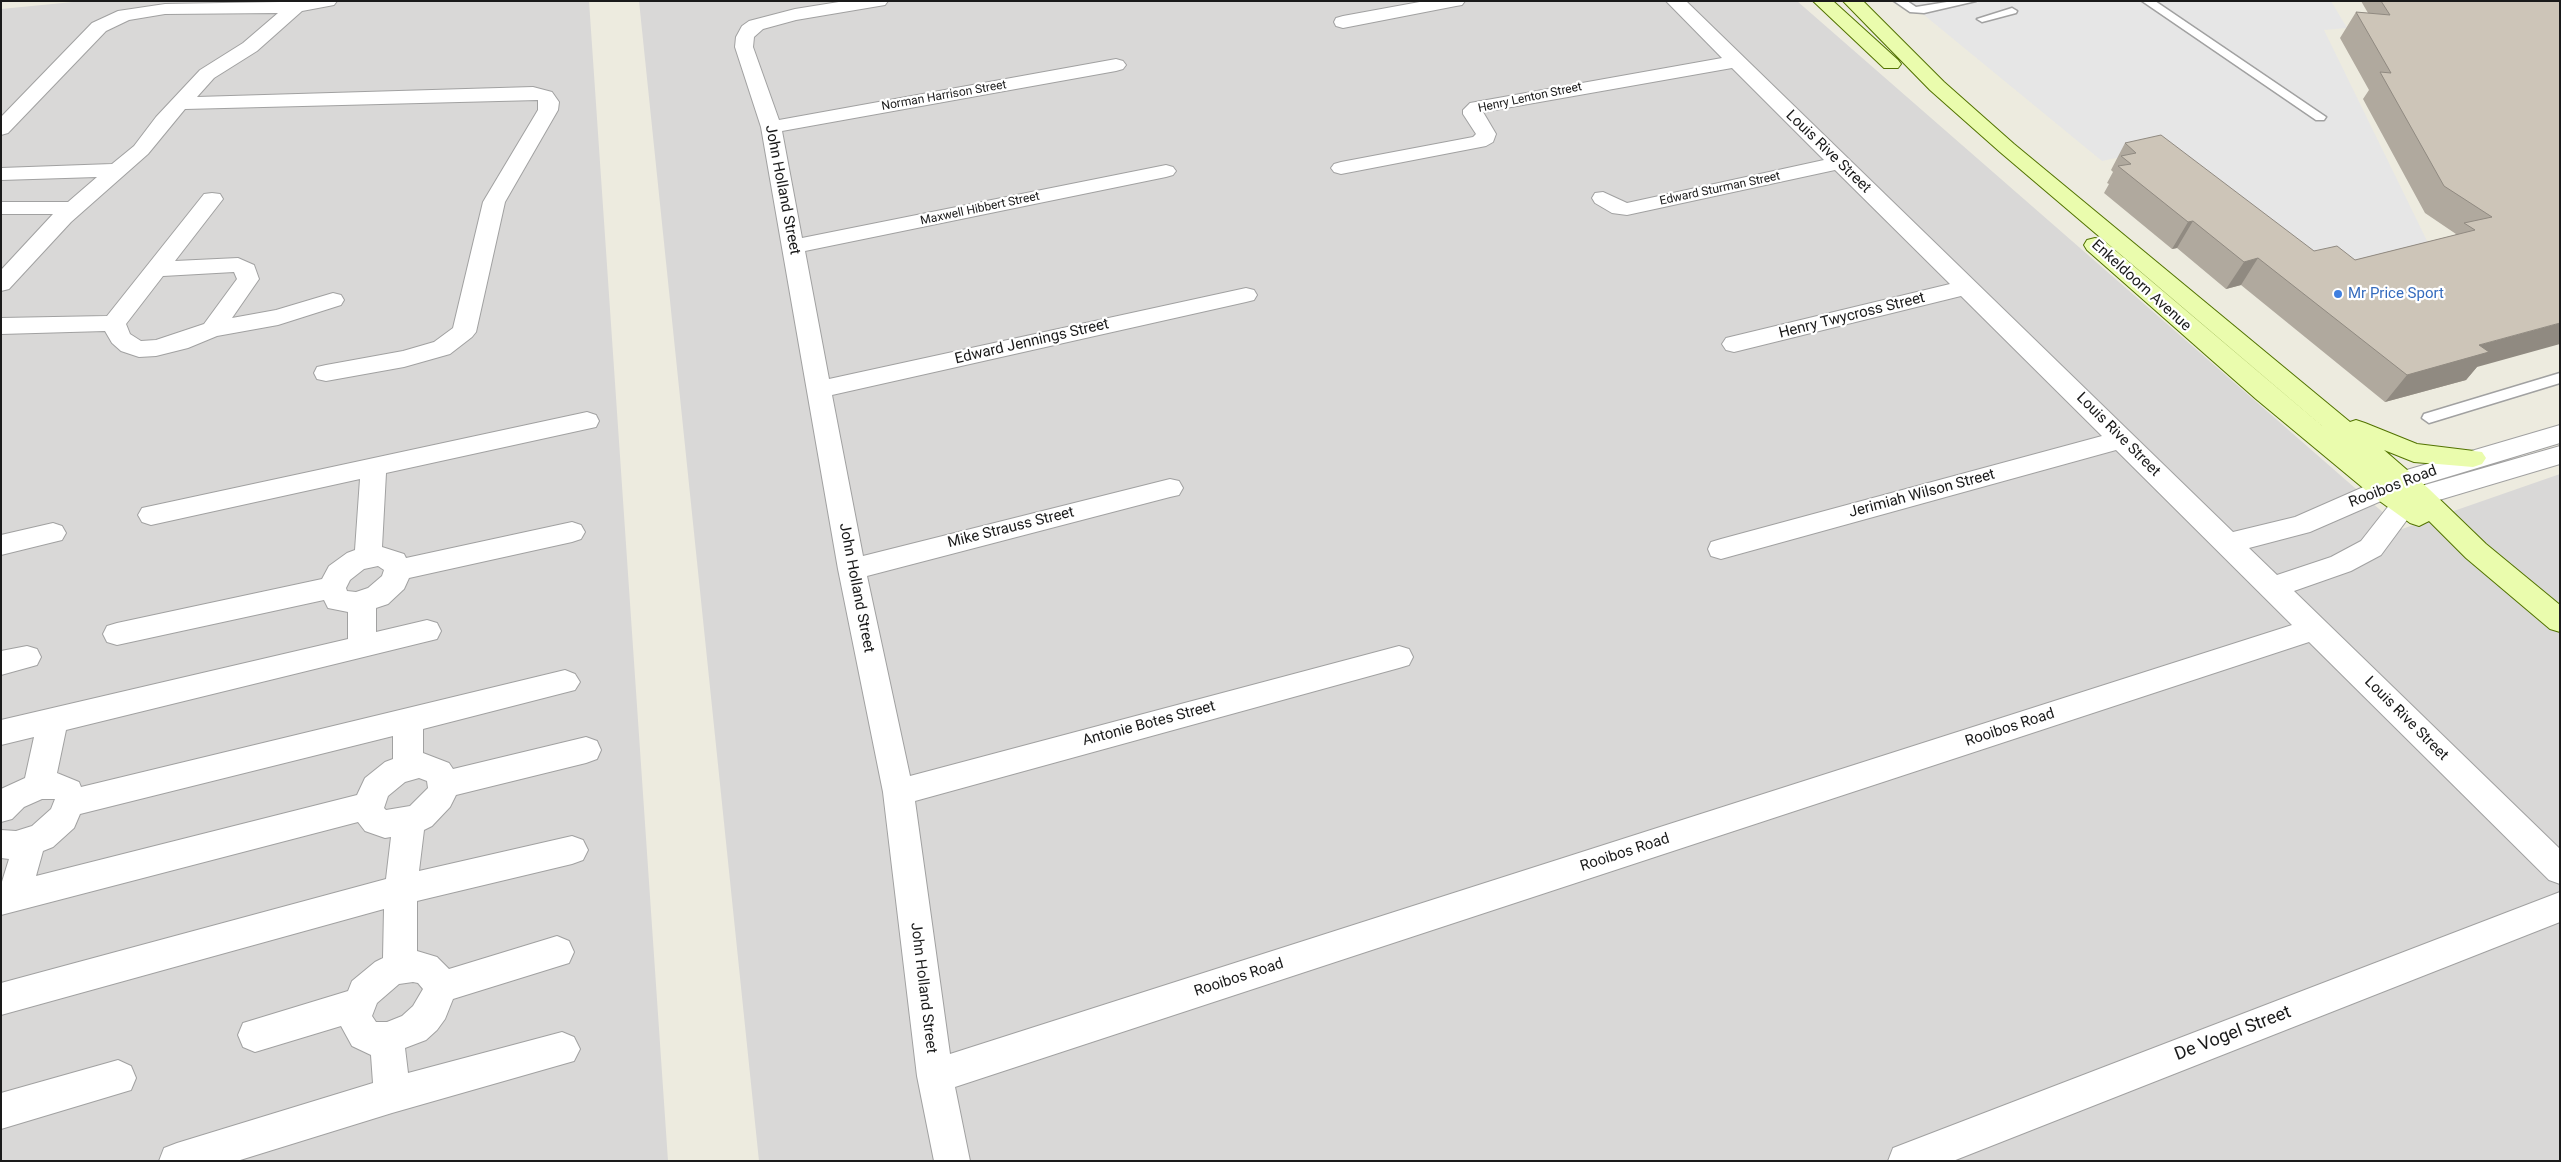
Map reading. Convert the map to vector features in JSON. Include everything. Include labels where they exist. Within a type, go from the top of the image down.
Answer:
[{"type":"street","points":[[1,128],[87,38],[112,20],[152,9],[296,7],[328,1]]},
{"type":"street","name":"John Holland Street","points":[[879,1],[795,15],[756,25],[749,30],[745,37],[744,47],[771,127],[852,569],[898,792],[935,1076],[952,1161]]},
{"type":"street","points":[[1343,22],[1456,1]]},
{"type":"street","name":"Louis Rive Street","points":[[1675,1],[1839,163],[1969,287],[2560,870]]},
{"type":"street","name":"Enkeldoorn Avenue","points":[[1822,1],[2203,341],[2476,551],[2560,621]]},
{"type":"street","name":"Enkeldoorn Avenue","points":[[1858,4],[1937,86],[2006,148],[2318,408],[2402,493]]},
{"type":"street","points":[[223,62],[230,46],[260,7]]},
{"type":"street","points":[[1,284],[50,229],[141,150],[180,103],[223,62],[250,48],[296,7]]},
{"type":"street","name":"Henry Lenton Street","points":[[1341,168],[1480,142],[1486,138],[1486,134],[1473,114],[1473,110],[1477,107],[1736,61]]},
{"type":"street","name":"Norman Harrison Street","points":[[771,127],[1116,65]]},
{"type":"street","points":[[180,103],[533,93],[544,96],[549,102],[548,110],[494,202],[464,332],[442,348],[404,359],[326,373]]},
{"type":"street","name":"Edward Sturman Street","points":[[1603,198],[1614,206],[1627,209],[1839,163]]},
{"type":"street","points":[[1,174],[117,170]]},
{"type":"street","name":"Maxwell Hibbert Street","points":[[793,247],[1166,171]]},
{"type":"street","points":[[1,326],[114,323],[212,199]]},
{"type":"street","points":[[1,208],[72,208]]},
{"type":"street","points":[[158,269],[238,265],[246,270],[248,279],[212,329]]},
{"type":"street","name":"Henry Twycross Street","points":[[1734,344],[1969,287]]},
{"type":"street","name":"Edward Jennings Street","points":[[819,390],[1246,295]]},
{"type":"street","points":[[114,323],[120,338],[129,345],[139,349],[156,348],[180,342],[212,329],[278,317],[334,300]]},
{"type":"street","points":[[2318,408],[2400,449],[2424,455],[2473,458]]},
{"type":"street","points":[[151,515],[587,421]]},
{"type":"street","name":"Rooibos Road","points":[[2272,587],[2341,564],[2372,548],[2402,493],[2473,458],[2560,434]]},
{"type":"street","name":"Jerimiah Wilson Street","points":[[1721,549],[2122,439]]},
{"type":"street","name":"Rooibos Road","points":[[2227,543],[2301,525],[2402,493],[2560,455]]},
{"type":"street","points":[[368,557],[374,467]]},
{"type":"street","name":"Mike Strauss Street","points":[[852,569],[1170,488]]},
{"type":"street","points":[[398,570],[572,532]]},
{"type":"street","points":[[1,545],[52,533]]},
{"type":"street","points":[[368,557],[387,557],[394,561],[398,570],[394,582],[378,596],[362,601],[346,602],[338,600],[332,588],[333,580],[343,569],[368,557]]},
{"type":"street","points":[[117,634],[332,588]]},
{"type":"street","points":[[362,601],[362,648]]},
{"type":"street","name":"Rooibos Road","points":[[935,1076],[2314,629]]},
{"type":"street","points":[[1,732],[362,648],[427,631]]},
{"type":"street","name":"Antonie Botes Street","points":[[898,792],[1399,657]]},
{"type":"street","points":[[70,803],[408,722],[565,682]]},
{"type":"street","points":[[39,786],[53,720]]},
{"type":"street","points":[[408,722],[408,767]]},
{"type":"street","points":[[443,785],[586,750]]},
{"type":"street","points":[[420,765],[430,767],[438,772],[443,785],[439,798],[432,808],[409,822],[386,824],[376,821],[370,815],[368,806],[370,797],[385,778],[408,767],[420,765]]},
{"type":"street","points":[[1,808],[13,798],[39,786],[51,785],[61,786],[68,791],[70,803],[63,818],[54,828],[15,843],[8,899],[368,806]]},
{"type":"street","points":[[400,968],[401,890],[409,822]]},
{"type":"street","points":[[1,999],[401,890],[572,850]]},
{"type":"street","name":"De Vogel Street","points":[[1906,1161],[2560,907]]},
{"type":"street","points":[[441,987],[557,952]]},
{"type":"street","points":[[413,966],[424,968],[433,974],[441,987],[433,1007],[425,1018],[407,1032],[387,1039],[374,1039],[364,1034],[358,1026],[355,1016],[364,992],[374,982],[400,968],[413,966]]},
{"type":"street","points":[[255,1035],[358,1004]]},
{"type":"street","points":[[387,1039],[392,1095]]},
{"type":"street","points":[[176,1161],[392,1095],[562,1049]]},
{"type":"street","points":[[1,1111],[118,1078]]},
{"type":"lane","points":[[1898,1],[1914,10],[1924,10],[1972,1]]},
{"type":"lane","points":[[2148,1],[2320,117]]},
{"type":"lane","points":[[1982,19],[2012,11]]},
{"type":"lane","points":[[2429,418],[2560,378]]},
{"type":"shaded area","points":[[83,1],[589,1],[668,1161],[1,1161],[1,9]]},
{"type":"shaded area","points":[[639,1],[1797,1],[2402,529],[2560,474],[2560,1161],[759,1161]]},
{"type":"shaded area","points":[[1907,1],[2331,1],[2347,28],[2324,30],[2431,249],[2334,275],[2144,152],[2102,161]]},
{"type":"building","points":[[2381,1],[2560,1],[2560,323],[2479,345],[2489,352],[2407,375],[2258,258],[2244,262],[2193,221],[2188,222],[2118,166],[2131,164],[2121,156],[2136,153],[2125,143],[2161,135],[2314,251],[2337,246],[2355,260],[2475,230],[2464,223],[2492,217],[2444,186],[2380,72],[2391,73],[2356,12],[2390,15]]},
{"type":"place","name":"Mr Price Sport","points":[[2338,294]]}]
